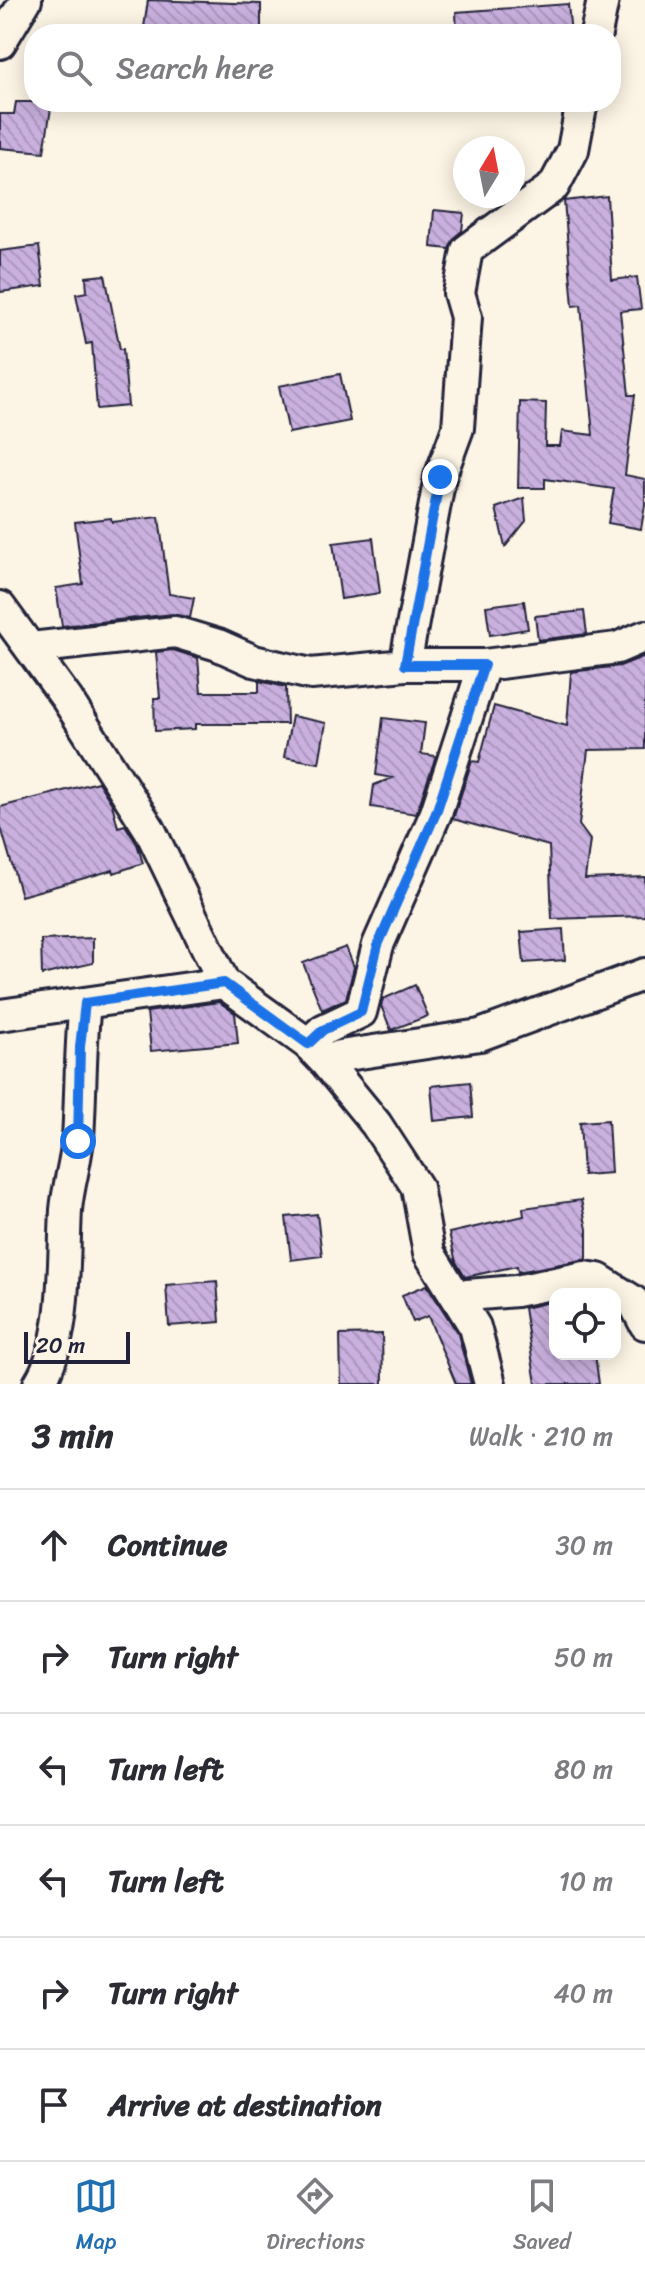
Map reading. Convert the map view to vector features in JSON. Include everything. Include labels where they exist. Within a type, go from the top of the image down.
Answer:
[{"type":"street","points":[[0,43],[26,0]]},
{"type":"street","points":[[598,24],[603,0]]},
{"type":"street","points":[[405,665],[440,477],[458,428],[466,317],[459,293],[467,250],[554,186],[573,150],[580,112]]},
{"type":"street","points":[[0,607],[67,699],[150,830],[224,983],[317,1054],[376,1124],[417,1187],[429,1253],[475,1327],[490,1384]]},
{"type":"street","points":[[31,648],[175,632],[218,645],[254,661],[311,674],[405,665],[484,665],[617,648],[645,636]]},
{"type":"street","points":[[317,1054],[323,1030],[361,1012],[378,945],[436,813],[484,665]]},
{"type":"street","points":[[317,1054],[340,1056],[480,1035],[645,974]]},
{"type":"street","points":[[0,1015],[224,983]]},
{"type":"street","points":[[39,1384],[50,1368],[57,1342],[67,1198],[78,1141],[80,1047],[85,1003]]},
{"type":"street","points":[[456,1296],[516,1291],[585,1277],[598,1279],[641,1307]]},
{"type":"building","points":[[148,0],[261,4],[261,24],[144,24]]},
{"type":"building","points":[[568,4],[570,24],[457,24],[456,12]]},
{"type":"building","points":[[16,102],[24,102],[24,112],[50,112],[44,152],[0,148],[0,114],[14,114]]},
{"type":"building","points":[[607,196],[612,280],[637,277],[641,309],[620,311],[629,395],[635,395],[625,475],[645,479],[641,529],[608,523],[614,489],[545,479],[545,488],[518,488],[520,402],[546,403],[545,446],[560,446],[562,431],[593,435],[581,305],[573,306],[564,201]]},
{"type":"building","points":[[434,210],[464,213],[462,231],[449,249],[431,247]]},
{"type":"building","points":[[39,246],[44,286],[0,292],[0,251]]},
{"type":"building","points":[[105,275],[120,349],[123,349],[128,406],[97,409],[92,343],[86,344],[76,294],[87,292],[86,277]]},
{"type":"building","points":[[340,374],[350,421],[289,433],[279,386]]},
{"type":"building","points":[[524,498],[526,521],[505,547],[496,508]]},
{"type":"building","points":[[159,517],[169,594],[194,598],[190,618],[173,614],[62,626],[56,588],[83,584],[75,522]]},
{"type":"building","points":[[373,538],[380,593],[341,599],[333,543]]},
{"type":"building","points":[[524,601],[528,629],[490,635],[486,606]]},
{"type":"building","points":[[584,611],[587,634],[538,640],[535,616]]},
{"type":"building","points":[[173,650],[198,658],[201,692],[259,692],[259,681],[286,687],[287,724],[195,724],[195,729],[155,731],[154,698],[160,698],[156,652]]},
{"type":"building","points":[[645,656],[645,749],[588,750],[579,825],[590,840],[585,879],[645,877],[645,916],[552,919],[549,846],[453,819],[472,761],[479,762],[494,706],[567,726],[571,672],[620,666]]},
{"type":"building","points":[[292,716],[326,723],[319,763],[284,757]]},
{"type":"building","points":[[383,718],[425,723],[421,754],[436,756],[416,814],[371,807],[374,785],[392,778],[376,775]]},
{"type":"building","points":[[98,782],[112,804],[118,827],[125,825],[137,844],[143,863],[21,896],[0,824],[0,807]]},
{"type":"building","points":[[563,929],[565,960],[524,963],[521,932]]},
{"type":"building","points":[[93,938],[93,963],[42,975],[41,940]]},
{"type":"building","points":[[346,947],[354,967],[346,999],[322,1010],[303,963]]},
{"type":"building","points":[[415,985],[428,1016],[391,1030],[381,1006],[383,999]]},
{"type":"building","points":[[219,1002],[235,1013],[238,1043],[151,1051],[147,1012]]},
{"type":"building","points":[[470,1082],[473,1117],[434,1121],[431,1086]]},
{"type":"building","points":[[608,1120],[611,1173],[583,1175],[580,1122]]},
{"type":"building","points":[[581,1200],[587,1229],[587,1259],[518,1272],[517,1266],[465,1277],[456,1262],[449,1233],[524,1216],[523,1208]]},
{"type":"building","points":[[317,1214],[322,1256],[291,1260],[286,1217]]},
{"type":"building","points":[[217,1281],[220,1322],[169,1326],[166,1285]]},
{"type":"building","points":[[427,1285],[458,1334],[471,1384],[456,1384],[428,1316],[413,1322],[402,1295]]},
{"type":"building","points":[[549,1302],[549,1360],[596,1360],[599,1384],[536,1384],[524,1308]]},
{"type":"building","points":[[382,1334],[383,1384],[341,1384],[340,1335]]},
{"type":"route","points":[[78,1141],[80,1047],[85,1003],[224,983],[308,1044],[323,1030],[361,1012],[378,945],[436,813],[484,665],[405,665],[440,477]]}]
